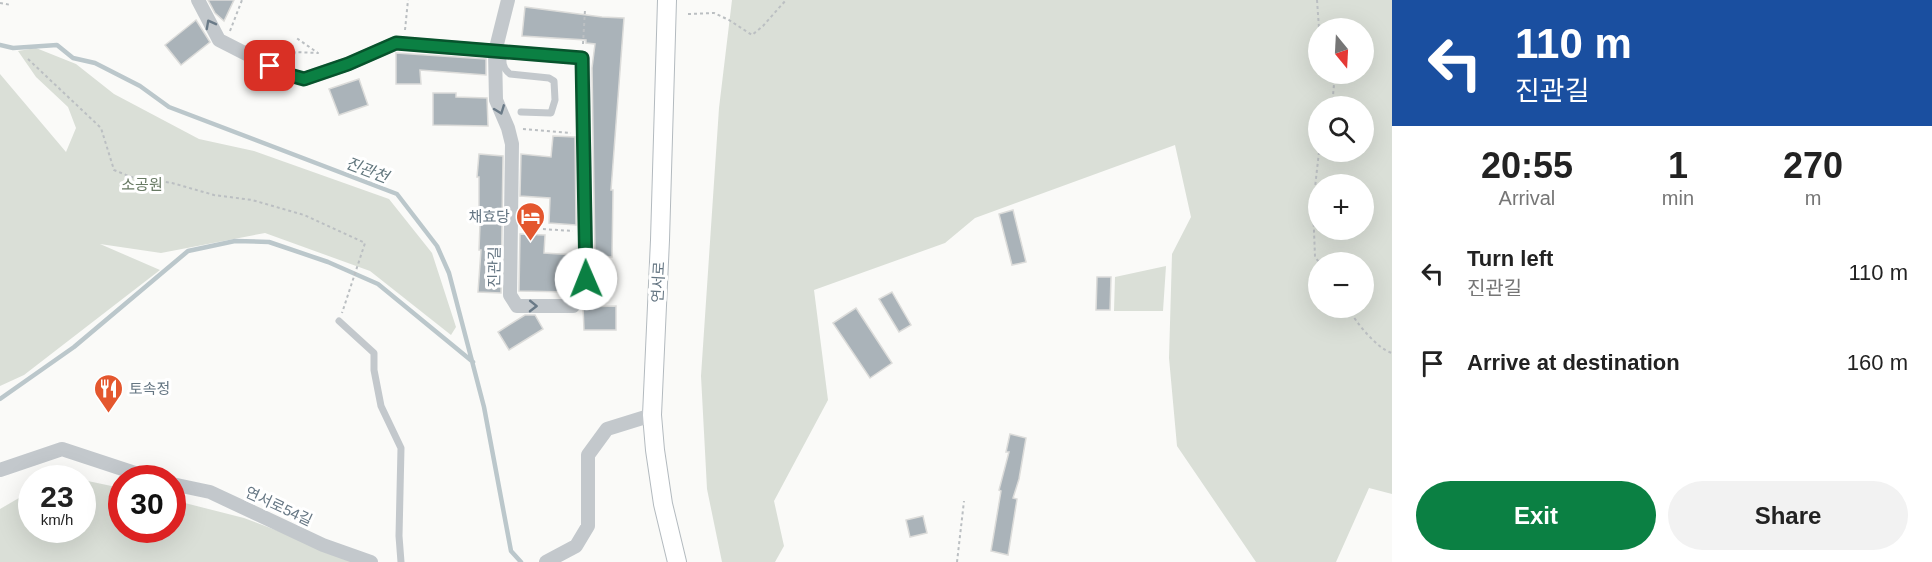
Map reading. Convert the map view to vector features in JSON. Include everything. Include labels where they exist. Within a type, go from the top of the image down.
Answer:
[{"type":"main road","name":"연서로","points":[[664,0],[660,240],[652,415],[663,504],[677,562]]},
{"type":"street","points":[[198,0],[219,40],[286,74],[304,79],[348,64],[396,43],[582,58]]},
{"type":"street","name":"진관길","points":[[508,0],[496,100],[512,144],[510,295],[517,306],[573,306],[586,279],[582,58]]},
{"type":"street","points":[[546,562],[576,546],[588,526],[588,455],[607,429],[652,415]]},
{"type":"street","points":[[0,470],[62,449],[111,465]]},
{"type":"street","name":"연서로54길","points":[[186,487],[210,492],[323,544],[371,562]]},
{"type":"lane","points":[[500,52],[505,70],[510,74],[549,78],[554,81],[555,100],[551,113],[521,112]]},
{"type":"lane","points":[[339,321],[374,353],[374,370],[381,406],[401,447],[399,536],[401,562]]},
{"type":"path","points":[[225,44],[242,0]]},
{"type":"path","points":[[404,44],[408,0]]},
{"type":"path","points":[[688,14],[714,13],[752,35],[786,0]]},
{"type":"path","points":[[1317,0],[1318,18]]},
{"type":"path","points":[[0,3],[11,5]]},
{"type":"path","points":[[582,58],[585,10]]},
{"type":"path","points":[[286,74],[296,52],[318,53],[295,37]]},
{"type":"path","points":[[28,59],[101,128],[114,170],[131,177],[172,183],[214,195],[252,200],[304,215],[365,243],[339,321]]},
{"type":"path","points":[[508,128],[584,134]]},
{"type":"path","points":[[1316,252],[1313,205],[1318,162]]},
{"type":"path","points":[[511,227],[585,232]]},
{"type":"path","points":[[1355,318],[1384,351],[1392,353]]},
{"type":"path","points":[[957,562],[964,501]]},
{"type":"green space","points":[[732,0],[1392,0],[1392,494],[1369,488],[1336,562],[1256,562],[1177,446],[1169,358],[1172,254],[1191,217],[1175,145],[975,218],[945,243],[814,290],[828,400],[774,501],[784,546],[775,562],[722,562],[707,489],[701,376],[719,108]]},
{"type":"green space","name":"소공원","points":[[36,48],[76,64],[114,94],[199,139],[254,151],[389,199],[432,253],[456,327],[451,335],[370,271],[265,233],[161,253],[100,244],[160,270],[24,375],[0,386],[0,74],[66,152],[76,128],[68,107],[36,77],[18,51]]},
{"type":"green space","points":[[1166,266],[1163,311],[1114,311],[1115,277]]},
{"type":"green space","points":[[96,483],[108,485],[108,543],[186,543],[186,503],[244,518],[359,562],[0,562],[0,509],[18,499],[18,543],[96,543]]},
{"type":"building","points":[[208,0],[234,0],[224,21],[215,13]]},
{"type":"building","points":[[525,7],[624,18],[611,190],[613,190],[612,257],[595,256],[592,68],[595,44],[586,43],[586,40],[522,36]]},
{"type":"building","points":[[196,20],[210,42],[181,65],[165,45]]},
{"type":"building","points":[[396,53],[486,59],[486,75],[420,70],[421,84],[396,84]]},
{"type":"building","points":[[359,79],[368,105],[339,115],[329,89]]},
{"type":"building","points":[[433,93],[456,93],[456,97],[487,98],[488,126],[433,125]]},
{"type":"building","points":[[553,136],[575,137],[576,225],[549,223],[550,198],[520,196],[521,154],[551,157]]},
{"type":"building","points":[[479,154],[503,156],[501,293],[478,292],[481,250],[479,250],[479,177],[477,177]]},
{"type":"building","points":[[1013,210],[1026,262],[1012,265],[999,214]]},
{"type":"building","points":[[520,234],[545,235],[544,253],[576,255],[575,280],[568,292],[519,291]]},
{"type":"building","points":[[1097,277],[1111,277],[1110,310],[1096,310]]},
{"type":"building","points":[[892,292],[911,325],[899,332],[879,299]]},
{"type":"building","points":[[616,306],[616,330],[584,330],[583,307]]},
{"type":"building","points":[[856,308],[892,363],[870,378],[833,323]]},
{"type":"building","points":[[525,315],[535,315],[543,329],[509,350],[498,332]]},
{"type":"building","points":[[1010,434],[1026,438],[1019,479],[1013,498],[1017,499],[1008,555],[991,551],[1001,491],[999,490],[1009,452],[1006,452]]},
{"type":"building","points":[[923,516],[927,533],[910,537],[906,520]]},
{"type":"waterway","name":"진관천","points":[[0,45],[13,48],[57,45],[73,58],[95,63],[140,86],[169,107],[397,194],[437,246],[449,273],[484,407],[511,551],[521,562]]},
{"type":"waterway","points":[[0,399],[74,347],[188,251],[235,241],[269,242],[328,262],[378,284],[473,362]]},
{"type":"place","name":"채효당","points":[[531,242]]},
{"type":"place","name":"토속정","points":[[108,414]]},
{"type":"route","points":[[270,66],[304,79],[348,64],[396,43],[582,58],[586,279]]}]
